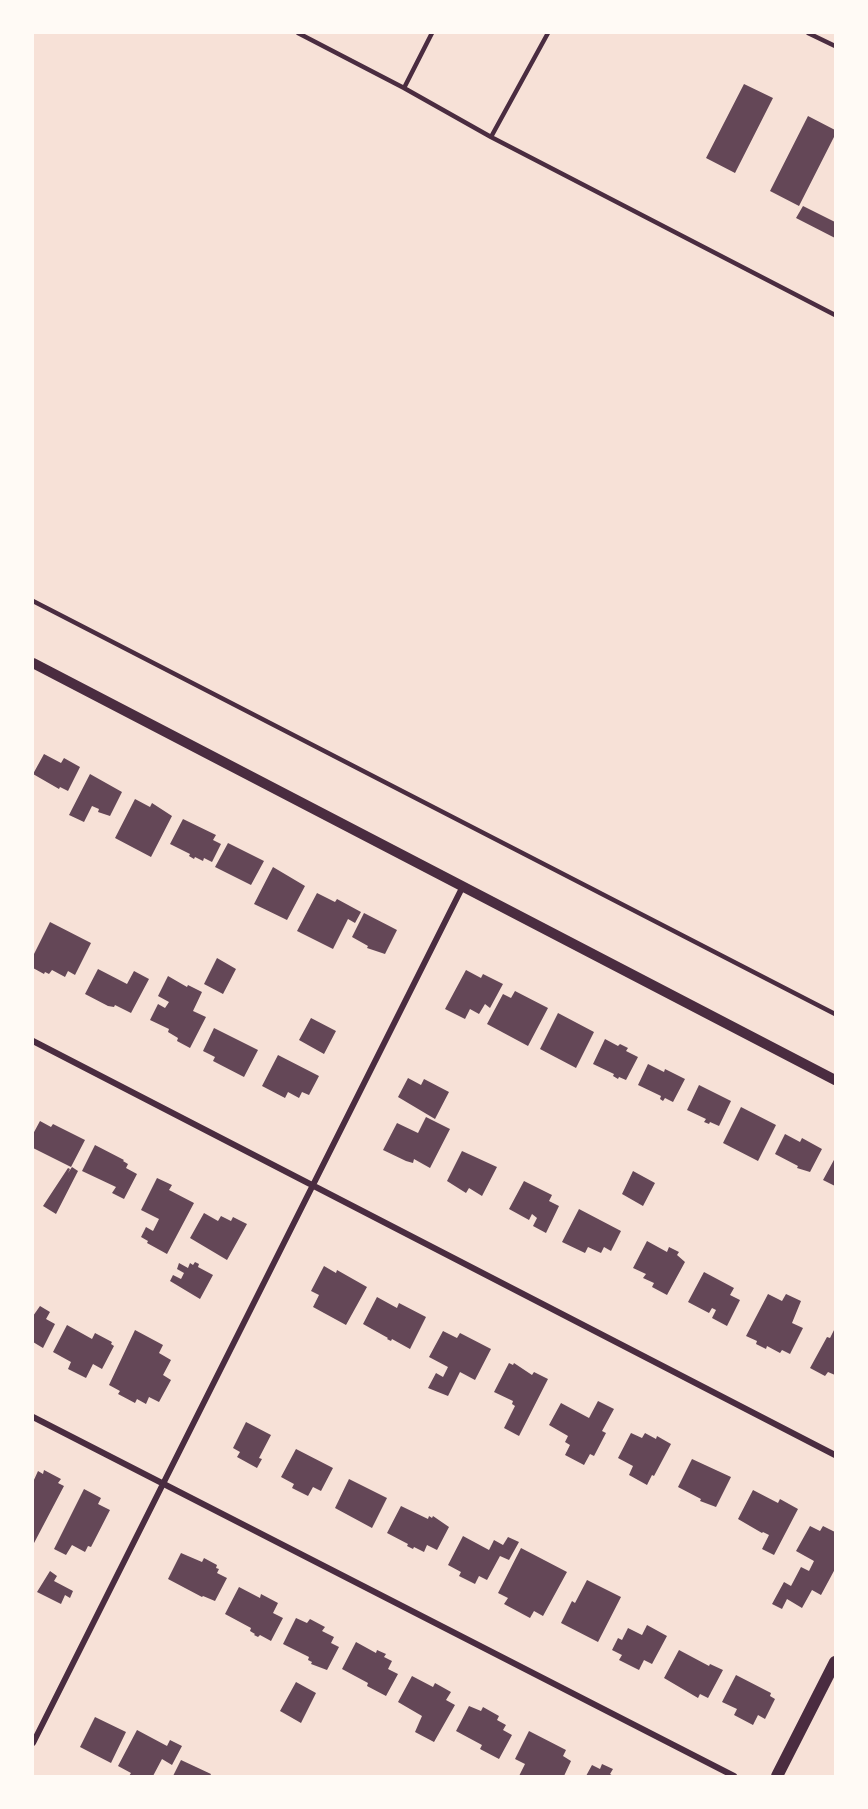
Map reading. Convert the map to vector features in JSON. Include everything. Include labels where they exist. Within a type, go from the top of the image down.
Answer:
[{"type":"main road","points":[[777,1776],[835,1662]]},
{"type":"street","points":[[33,663],[835,1080]]},
{"type":"street","points":[[33,1743],[463,886]]},
{"type":"street","points":[[33,1041],[835,1455]]},
{"type":"street","points":[[33,1417],[734,1776]]},
{"type":"lane","points":[[298,33],[405,88],[491,137],[835,315]]},
{"type":"lane","points":[[405,88],[432,33]]},
{"type":"lane","points":[[491,137],[548,33]]},
{"type":"lane","points":[[808,33],[835,46]]},
{"type":"lane","points":[[33,601],[835,1014]]},
{"type":"building","points":[[744,84],[773,98],[735,173],[706,158]]},
{"type":"building","points":[[808,116],[835,130],[835,135],[799,206],[770,191]]},
{"type":"building","points":[[803,206],[835,222],[835,238],[796,218]]},
{"type":"building","points":[[44,754],[61,763],[64,758],[80,767],[68,791],[60,787],[59,789],[33,774]]},
{"type":"building","points":[[90,774],[122,792],[110,816],[98,812],[99,809],[92,806],[84,822],[69,815]]},
{"type":"building","points":[[135,799],[150,807],[152,803],[172,816],[151,857],[115,838]]},
{"type":"building","points":[[183,819],[216,835],[213,840],[221,844],[212,862],[204,858],[203,861],[195,857],[194,859],[189,856],[190,854],[170,844]]},
{"type":"building","points":[[228,843],[264,861],[251,885],[215,867]]},
{"type":"building","points":[[273,867],[305,886],[287,920],[254,904]]},
{"type":"building","points":[[317,893],[335,902],[337,899],[361,912],[355,923],[348,919],[333,949],[297,931]]},
{"type":"building","points":[[364,913],[397,930],[385,954],[367,948],[368,946],[352,937]]},
{"type":"building","points":[[50,922],[91,943],[75,975],[68,971],[65,977],[52,970],[49,974],[45,972],[44,974],[33,968],[33,956]]},
{"type":"building","points":[[217,958],[236,969],[223,994],[204,984]]},
{"type":"building","points":[[98,969],[127,984],[134,971],[149,979],[131,1013],[115,1005],[114,1007],[108,1006],[85,994]]},
{"type":"building","points":[[466,970],[481,978],[483,974],[503,984],[490,1008],[485,1004],[479,1014],[470,1009],[465,1019],[445,1009]]},
{"type":"building","points":[[168,976],[187,987],[188,985],[202,992],[193,1011],[206,1017],[190,1048],[177,1041],[178,1038],[168,1032],[169,1029],[150,1020],[158,1004],[165,1008],[169,1002],[158,996]]},
{"type":"building","points":[[515,991],[548,1008],[528,1046],[487,1024],[503,994],[511,998]]},
{"type":"building","points":[[558,1013],[594,1032],[576,1068],[540,1049]]},
{"type":"building","points":[[311,1018],[336,1031],[324,1054],[299,1040]]},
{"type":"building","points":[[214,1028],[258,1050],[244,1077],[213,1061],[215,1057],[203,1051]]},
{"type":"building","points":[[605,1039],[628,1048],[626,1051],[638,1057],[626,1080],[619,1077],[618,1079],[613,1076],[614,1074],[593,1064]]},
{"type":"building","points":[[278,1055],[319,1076],[309,1095],[302,1092],[299,1098],[288,1092],[285,1098],[262,1086]]},
{"type":"building","points":[[648,1064],[685,1079],[673,1102],[665,1098],[663,1101],[660,1099],[661,1096],[638,1085]]},
{"type":"building","points":[[408,1078],[421,1085],[424,1079],[449,1092],[435,1119],[398,1097]]},
{"type":"building","points":[[699,1085],[731,1101],[719,1126],[704,1122],[706,1119],[687,1110]]},
{"type":"building","points":[[741,1107],[776,1125],[758,1161],[723,1143]]},
{"type":"building","points":[[426,1117],[450,1129],[430,1168],[414,1159],[413,1163],[406,1161],[383,1150],[397,1123],[418,1133]]},
{"type":"building","points":[[40,1121],[51,1127],[53,1124],[85,1140],[71,1167],[33,1148],[33,1134]]},
{"type":"building","points":[[785,1134],[800,1142],[802,1138],[822,1149],[810,1172],[797,1168],[798,1166],[775,1154]]},
{"type":"building","points":[[95,1145],[124,1160],[128,1164],[126,1168],[137,1174],[124,1199],[112,1193],[116,1187],[82,1171]]},
{"type":"building","points":[[462,1151],[497,1167],[482,1196],[469,1188],[466,1193],[447,1181]]},
{"type":"building","points":[[835,1158],[835,1186],[823,1180]]},
{"type":"building","points":[[72,1167],[78,1171],[56,1214],[43,1206],[68,1168],[70,1169],[68,1173]]},
{"type":"building","points":[[633,1171],[655,1183],[643,1206],[622,1194]]},
{"type":"building","points":[[157,1178],[172,1185],[169,1190],[194,1203],[167,1254],[141,1237],[146,1227],[153,1231],[159,1219],[141,1210]]},
{"type":"building","points":[[524,1181],[552,1195],[549,1201],[559,1206],[546,1233],[533,1226],[537,1218],[532,1214],[529,1220],[509,1209]]},
{"type":"building","points":[[579,1209],[621,1231],[611,1251],[604,1247],[601,1253],[588,1247],[585,1253],[562,1242]]},
{"type":"building","points":[[204,1213],[218,1221],[221,1216],[231,1221],[233,1217],[247,1224],[227,1260],[190,1238]]},
{"type":"building","points":[[647,1241],[667,1252],[669,1247],[679,1252],[677,1255],[685,1262],[667,1295],[652,1287],[654,1283],[643,1278],[646,1274],[633,1268]]},
{"type":"building","points":[[195,1262],[199,1264],[198,1267],[213,1275],[200,1299],[170,1281],[173,1275],[181,1279],[184,1273],[177,1269],[179,1263],[188,1268],[190,1263],[193,1265]]},
{"type":"building","points":[[324,1266],[336,1273],[337,1270],[367,1287],[346,1325],[313,1307],[319,1295],[311,1291]]},
{"type":"building","points":[[704,1272],[734,1288],[730,1295],[740,1300],[727,1326],[712,1318],[716,1310],[712,1308],[709,1313],[688,1302]]},
{"type":"building","points":[[768,1294],[782,1301],[786,1294],[801,1301],[792,1323],[803,1328],[790,1354],[782,1350],[780,1353],[767,1346],[766,1349],[756,1344],[757,1341],[746,1336]]},
{"type":"building","points":[[377,1297],[397,1308],[399,1303],[426,1317],[410,1349],[392,1339],[391,1341],[387,1339],[363,1324]]},
{"type":"building","points":[[40,1306],[50,1312],[46,1319],[55,1324],[43,1348],[33,1342],[33,1316]]},
{"type":"building","points":[[67,1325],[92,1339],[95,1333],[112,1342],[114,1346],[102,1369],[93,1364],[86,1378],[68,1369],[71,1362],[53,1352]]},
{"type":"building","points":[[835,1328],[835,1375],[828,1372],[825,1376],[810,1368],[827,1337],[830,1338]]},
{"type":"building","points":[[135,1330],[163,1345],[159,1353],[171,1360],[163,1375],[171,1380],[159,1402],[149,1397],[146,1404],[137,1399],[135,1403],[118,1394],[120,1391],[109,1385]]},
{"type":"building","points":[[443,1331],[457,1338],[460,1333],[491,1349],[475,1380],[460,1372],[448,1396],[428,1388],[436,1373],[443,1377],[448,1367],[429,1357]]},
{"type":"building","points":[[509,1363],[513,1365],[514,1363],[532,1375],[534,1372],[548,1379],[519,1436],[504,1428],[515,1406],[512,1404],[513,1401],[494,1392]]},
{"type":"building","points":[[598,1401],[614,1409],[602,1431],[606,1433],[594,1456],[590,1454],[584,1465],[565,1455],[570,1445],[565,1442],[568,1436],[549,1425],[561,1403],[589,1418]]},
{"type":"building","points":[[246,1422],[271,1435],[259,1458],[262,1459],[257,1468],[237,1457],[240,1452],[233,1448]]},
{"type":"building","points":[[631,1433],[642,1438],[645,1433],[656,1439],[657,1436],[671,1444],[647,1485],[629,1475],[633,1466],[618,1458]]},
{"type":"building","points":[[296,1449],[333,1468],[321,1491],[313,1487],[308,1496],[292,1488],[294,1484],[281,1477]]},
{"type":"building","points":[[692,1459],[731,1477],[716,1507],[700,1501],[701,1499],[678,1487]]},
{"type":"building","points":[[44,1470],[61,1479],[58,1483],[64,1486],[33,1545],[33,1482],[38,1471],[43,1474]]},
{"type":"building","points":[[349,1479],[387,1498],[372,1528],[335,1508]]},
{"type":"building","points":[[84,1489],[101,1498],[98,1504],[110,1510],[91,1547],[88,1546],[85,1552],[72,1545],[66,1555],[54,1549]]},
{"type":"building","points":[[753,1490],[778,1503],[780,1499],[798,1509],[774,1555],[762,1549],[769,1535],[738,1519]]},
{"type":"building","points":[[401,1506],[428,1519],[429,1516],[432,1518],[433,1516],[449,1527],[437,1550],[427,1545],[424,1552],[414,1547],[413,1549],[387,1533]]},
{"type":"building","points":[[810,1526],[820,1531],[823,1526],[835,1532],[835,1569],[821,1595],[812,1590],[802,1608],[787,1599],[782,1609],[772,1604],[784,1582],[791,1586],[801,1567],[809,1571],[814,1561],[796,1551]]},
{"type":"building","points":[[463,1536],[489,1550],[494,1540],[503,1545],[508,1537],[519,1542],[509,1560],[500,1556],[487,1580],[479,1576],[475,1584],[459,1576],[461,1572],[448,1565]]},
{"type":"building","points":[[521,1548],[567,1572],[543,1616],[534,1611],[530,1618],[504,1604],[508,1598],[498,1593]]},
{"type":"building","points":[[181,1553],[202,1562],[204,1558],[217,1565],[216,1568],[219,1569],[217,1573],[227,1578],[215,1601],[202,1597],[168,1579]]},
{"type":"building","points":[[50,1571],[57,1576],[54,1581],[73,1591],[70,1598],[65,1595],[61,1604],[37,1592]]},
{"type":"building","points":[[587,1580],[621,1597],[598,1642],[561,1623],[572,1601],[575,1603]]},
{"type":"building","points":[[239,1587],[260,1598],[261,1594],[278,1603],[273,1613],[283,1618],[271,1641],[260,1635],[258,1637],[254,1635],[250,1631],[251,1628],[225,1614]]},
{"type":"building","points":[[296,1618],[307,1623],[310,1619],[325,1627],[322,1631],[334,1637],[331,1643],[339,1647],[327,1670],[311,1664],[309,1657],[283,1644]]},
{"type":"building","points":[[647,1625],[667,1636],[652,1664],[644,1660],[639,1670],[619,1660],[622,1655],[612,1650],[618,1638],[622,1640],[628,1628],[642,1635]]},
{"type":"building","points":[[356,1642],[376,1653],[377,1650],[386,1654],[384,1657],[392,1661],[388,1669],[398,1674],[386,1696],[342,1669]]},
{"type":"building","points":[[679,1650],[709,1666],[710,1664],[723,1670],[708,1698],[700,1694],[698,1698],[664,1678]]},
{"type":"building","points":[[736,1675],[771,1693],[770,1696],[775,1699],[765,1719],[758,1715],[753,1725],[734,1715],[737,1709],[722,1702]]},
{"type":"building","points":[[412,1676],[433,1687],[435,1683],[451,1692],[446,1700],[455,1705],[434,1742],[415,1732],[422,1716],[398,1702]]},
{"type":"building","points":[[296,1682],[316,1693],[301,1723],[280,1711]]},
{"type":"building","points":[[469,1706],[481,1711],[483,1707],[499,1716],[497,1720],[506,1725],[503,1730],[512,1735],[499,1759],[480,1749],[482,1745],[456,1731]]},
{"type":"building","points":[[95,1717],[126,1732],[111,1763],[80,1747]]},
{"type":"building","points":[[137,1730],[167,1746],[170,1740],[182,1746],[172,1765],[162,1759],[153,1776],[129,1776],[131,1773],[118,1766]]},
{"type":"building","points":[[529,1731],[566,1750],[563,1756],[571,1761],[564,1776],[519,1776],[525,1764],[515,1759]]},
{"type":"building","points":[[181,1760],[211,1774],[210,1776],[173,1776]]},
{"type":"building","points":[[602,1764],[613,1769],[610,1774],[613,1776],[586,1776],[592,1765],[600,1769]]}]
